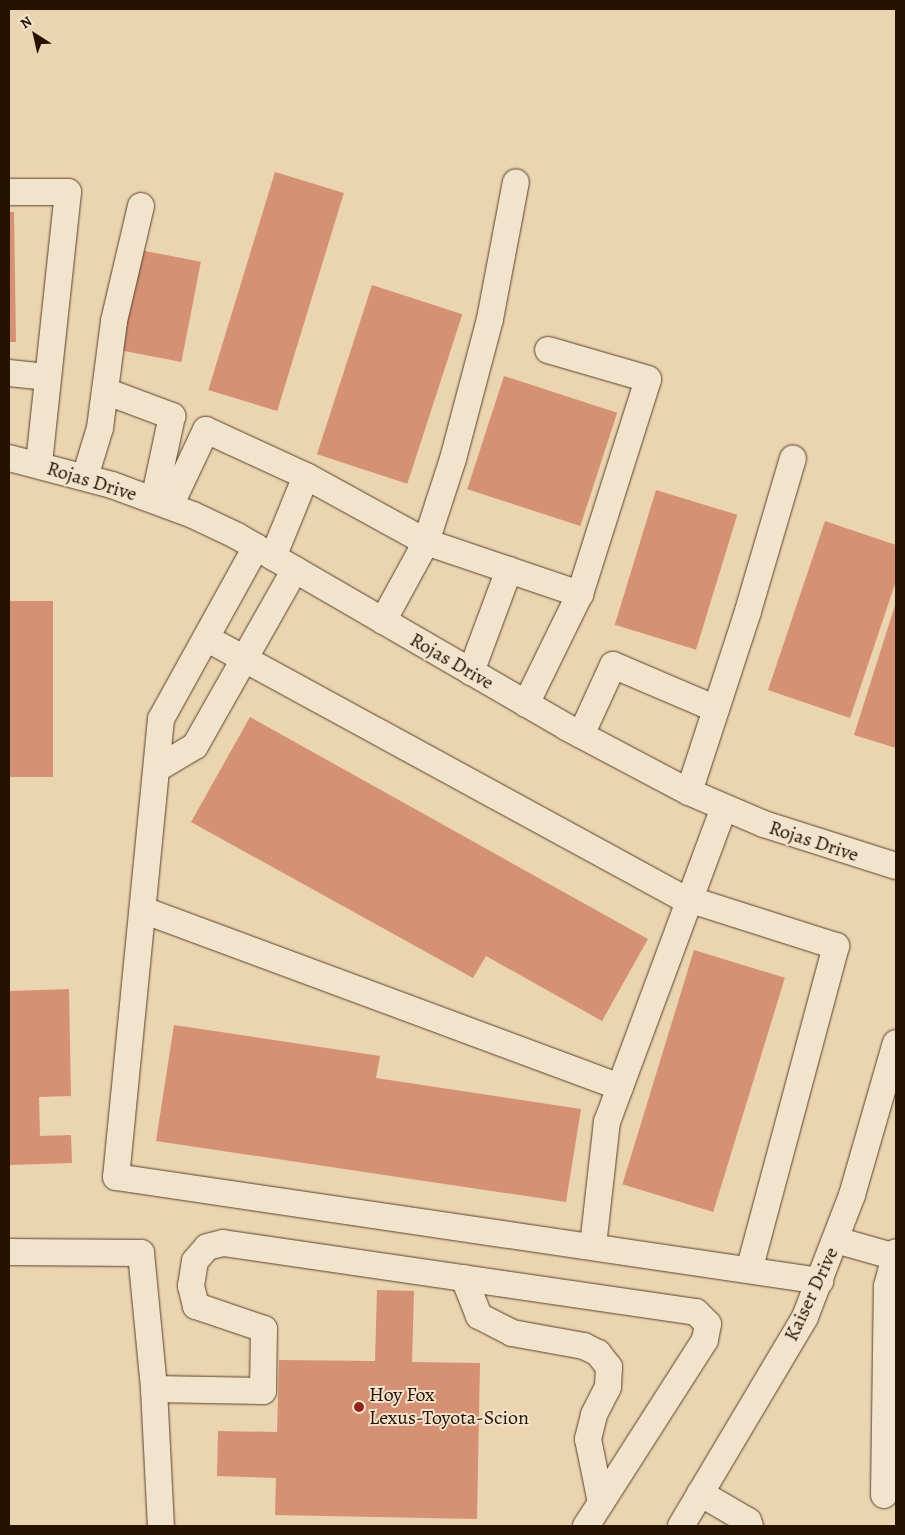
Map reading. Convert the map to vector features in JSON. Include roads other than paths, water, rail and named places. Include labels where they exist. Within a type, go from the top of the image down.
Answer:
[{"type":"street","points":[[383,621],[426,542],[454,459],[490,319],[516,182]]},
{"type":"street","points":[[9,192],[68,192],[39,464]]},
{"type":"street","points":[[85,477],[100,428],[114,321],[141,206]]},
{"type":"street","points":[[526,704],[580,594],[648,379],[548,350]]},
{"type":"street","points":[[9,373],[48,377]]},
{"type":"street","points":[[105,391],[172,416],[162,503]]},
{"type":"street","points":[[162,503],[206,430],[306,476],[426,542],[580,594]]},
{"type":"street","name":"Rojas Drive","points":[[9,458],[85,477],[162,503],[275,558],[526,704],[689,792],[764,824],[896,864]]},
{"type":"street","points":[[689,792],[793,458]]},
{"type":"street","points":[[158,768],[195,746],[245,657],[275,558],[306,476]]},
{"type":"street","points":[[275,558],[206,638],[161,719],[158,768],[116,1177],[750,1268],[820,1281]]},
{"type":"street","points":[[471,672],[509,570]]},
{"type":"street","points":[[206,638],[245,657],[689,899],[836,946],[750,1268]]},
{"type":"street","points":[[581,735],[613,665],[716,709]]},
{"type":"street","points":[[593,1246],[608,1122],[724,808]]},
{"type":"street","points":[[143,910],[620,1087]]},
{"type":"street","name":"Kaiser Drive","points":[[681,1526],[804,1317],[836,1240],[896,1043]]},
{"type":"street","points":[[836,1240],[896,1256],[887,1286],[884,1495]]},
{"type":"street","points":[[154,1389],[263,1391],[264,1329],[196,1306],[191,1286],[195,1261],[207,1247],[223,1243],[696,1312],[708,1324],[705,1340],[586,1526]]},
{"type":"street","points":[[9,1252],[141,1253],[154,1389],[161,1526]]},
{"type":"street","points":[[464,1278],[479,1316],[512,1333],[584,1346],[598,1353],[609,1368],[608,1387],[594,1415],[588,1439],[601,1503]]},
{"type":"street","points":[[700,1493],[748,1521],[750,1526]]},
{"type":"place","name":"Hoy Fox Lexus-Toyota-Scion","points":[[359,1407]]}]
